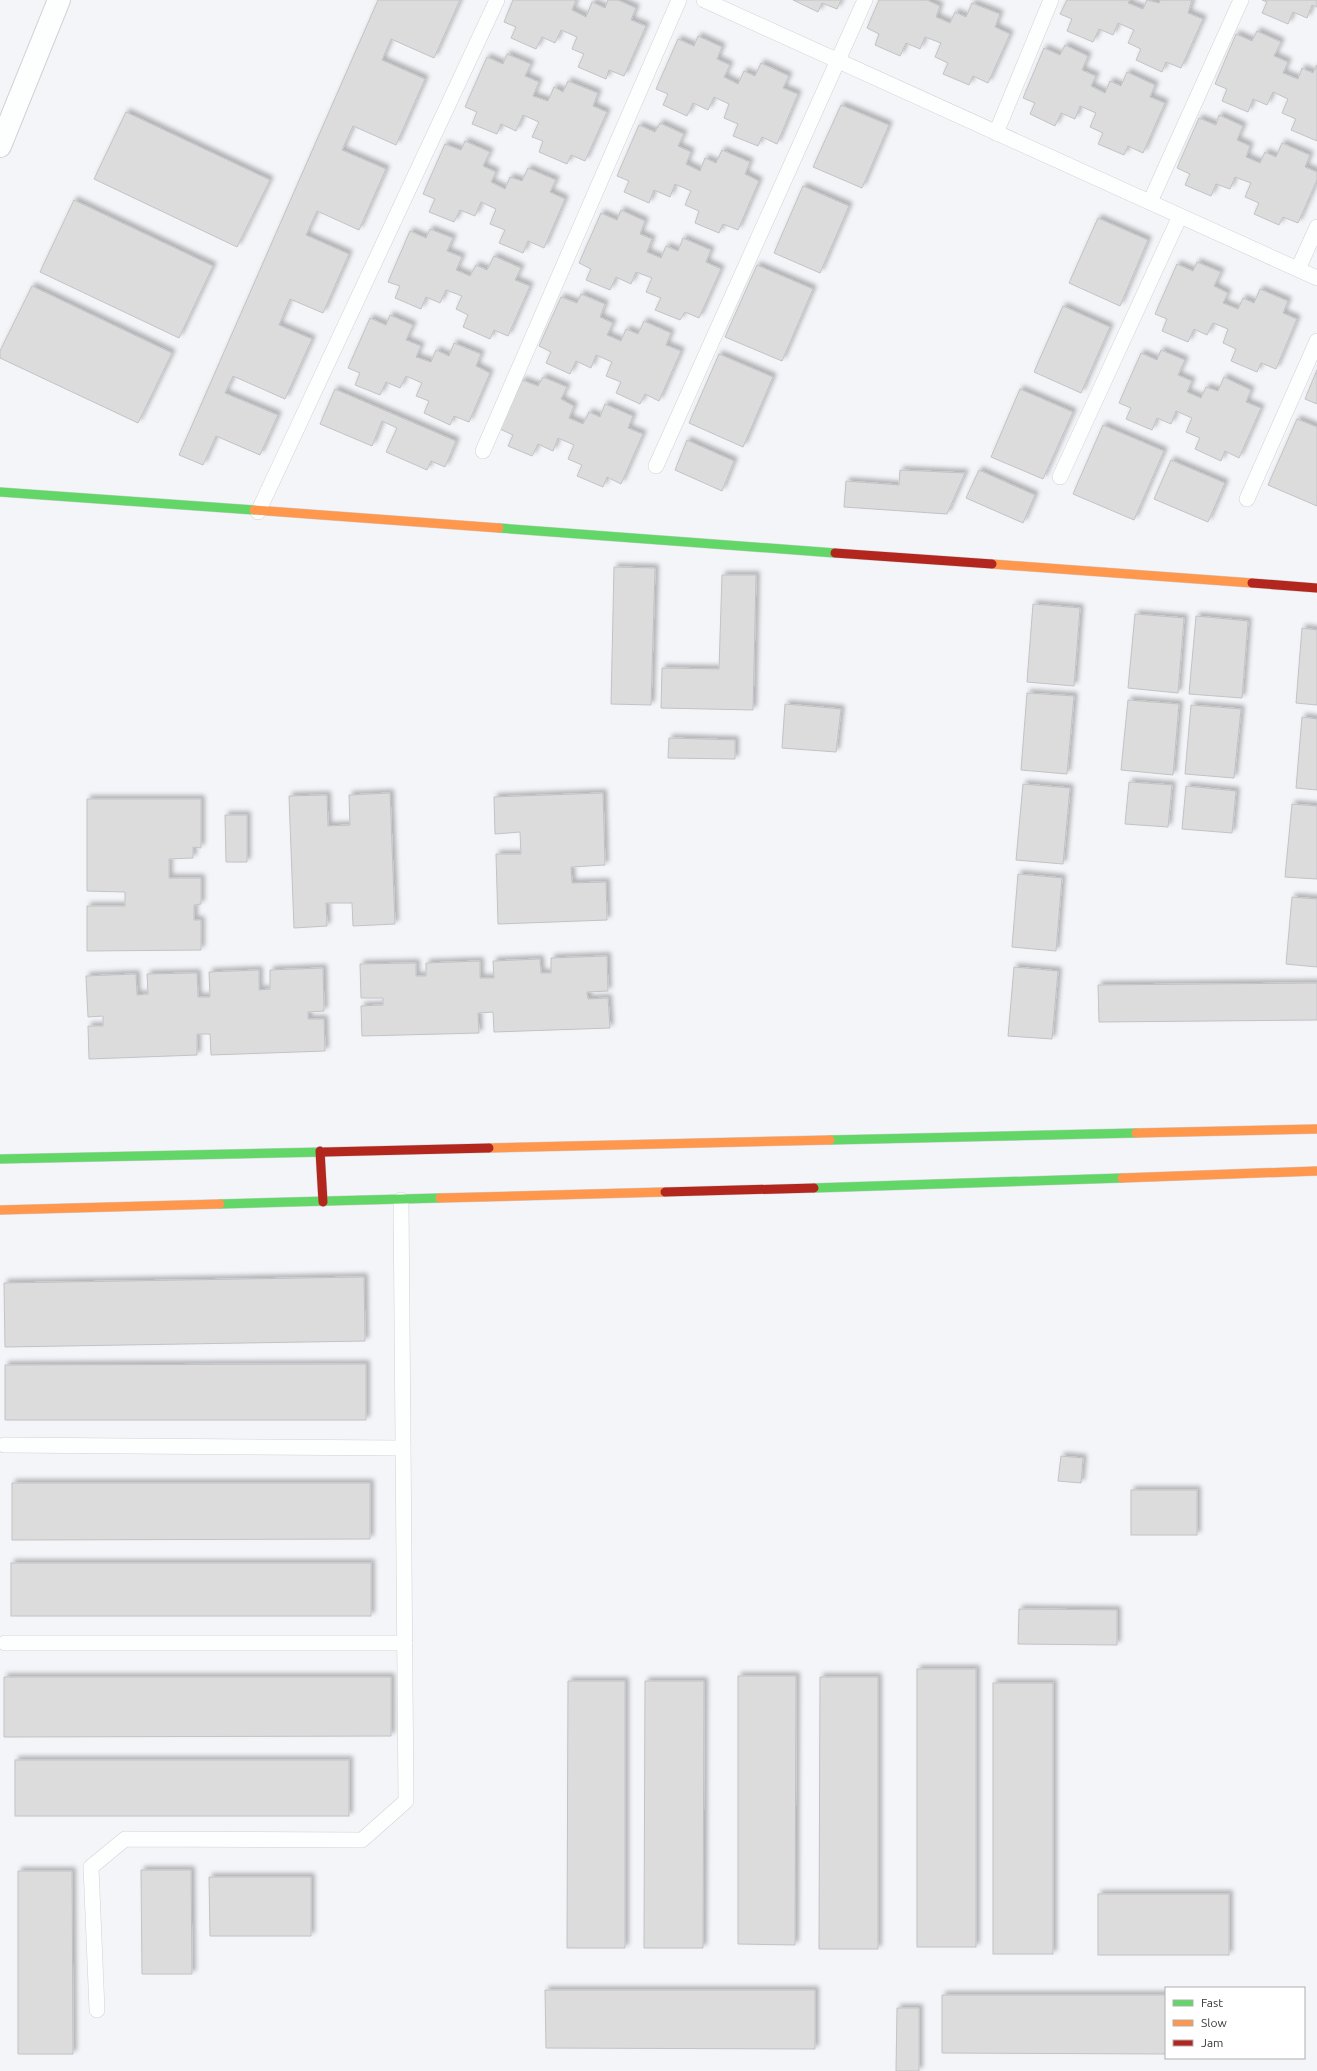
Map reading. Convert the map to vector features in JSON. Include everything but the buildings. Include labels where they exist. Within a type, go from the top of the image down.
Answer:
[{"type":"street","points":[[0,146],[59,0]]},
{"type":"street","points":[[0,492],[1317,588]]},
{"type":"street","points":[[0,1159],[1317,1129]]},
{"type":"street","points":[[320,1151],[323,1202]]},
{"type":"street","points":[[0,1210],[824,1188],[1317,1171]]},
{"type":"lane","points":[[258,512],[497,0]]},
{"type":"lane","points":[[483,451],[679,0]]},
{"type":"lane","points":[[704,0],[1317,278]]},
{"type":"lane","points":[[656,466],[839,61],[865,0]]},
{"type":"lane","points":[[996,133],[1051,0]]},
{"type":"lane","points":[[1150,202],[1241,0]]},
{"type":"lane","points":[[1060,477],[1180,216]]},
{"type":"lane","points":[[1298,269],[1317,227]]},
{"type":"lane","points":[[1247,499],[1317,341]]},
{"type":"lane","points":[[97,2010],[92,1867],[125,1839],[362,1840],[406,1801],[401,1200]]},
{"type":"lane","points":[[4,1445],[403,1448]]},
{"type":"lane","points":[[6,1643],[405,1643]]},
{"type":"traffic: fast","points":[[0,492],[254,510]]},
{"type":"traffic: fast","points":[[499,528],[835,553]]},
{"type":"traffic: fast","points":[[830,1140],[1136,1133]]},
{"type":"traffic: fast","points":[[0,1159],[325,1152]]},
{"type":"traffic: fast","points":[[814,1188],[1122,1178]]},
{"type":"traffic: fast","points":[[220,1204],[440,1198]]},
{"type":"traffic: slow","points":[[254,510],[499,528]]},
{"type":"traffic: slow","points":[[992,564],[1252,583]]},
{"type":"traffic: slow","points":[[1136,1133],[1317,1129]]},
{"type":"traffic: slow","points":[[489,1148],[830,1140]]},
{"type":"traffic: slow","points":[[1122,1178],[1317,1171]]},
{"type":"traffic: slow","points":[[440,1198],[665,1192]]},
{"type":"traffic: slow","points":[[0,1210],[220,1204]]},
{"type":"traffic: jam","points":[[835,553],[992,564]]},
{"type":"traffic: jam","points":[[1252,583],[1317,588]]},
{"type":"traffic: jam","points":[[325,1152],[489,1148]]},
{"type":"traffic: jam","points":[[320,1151],[323,1202]]},
{"type":"traffic: jam","points":[[665,1192],[814,1188]]}]
